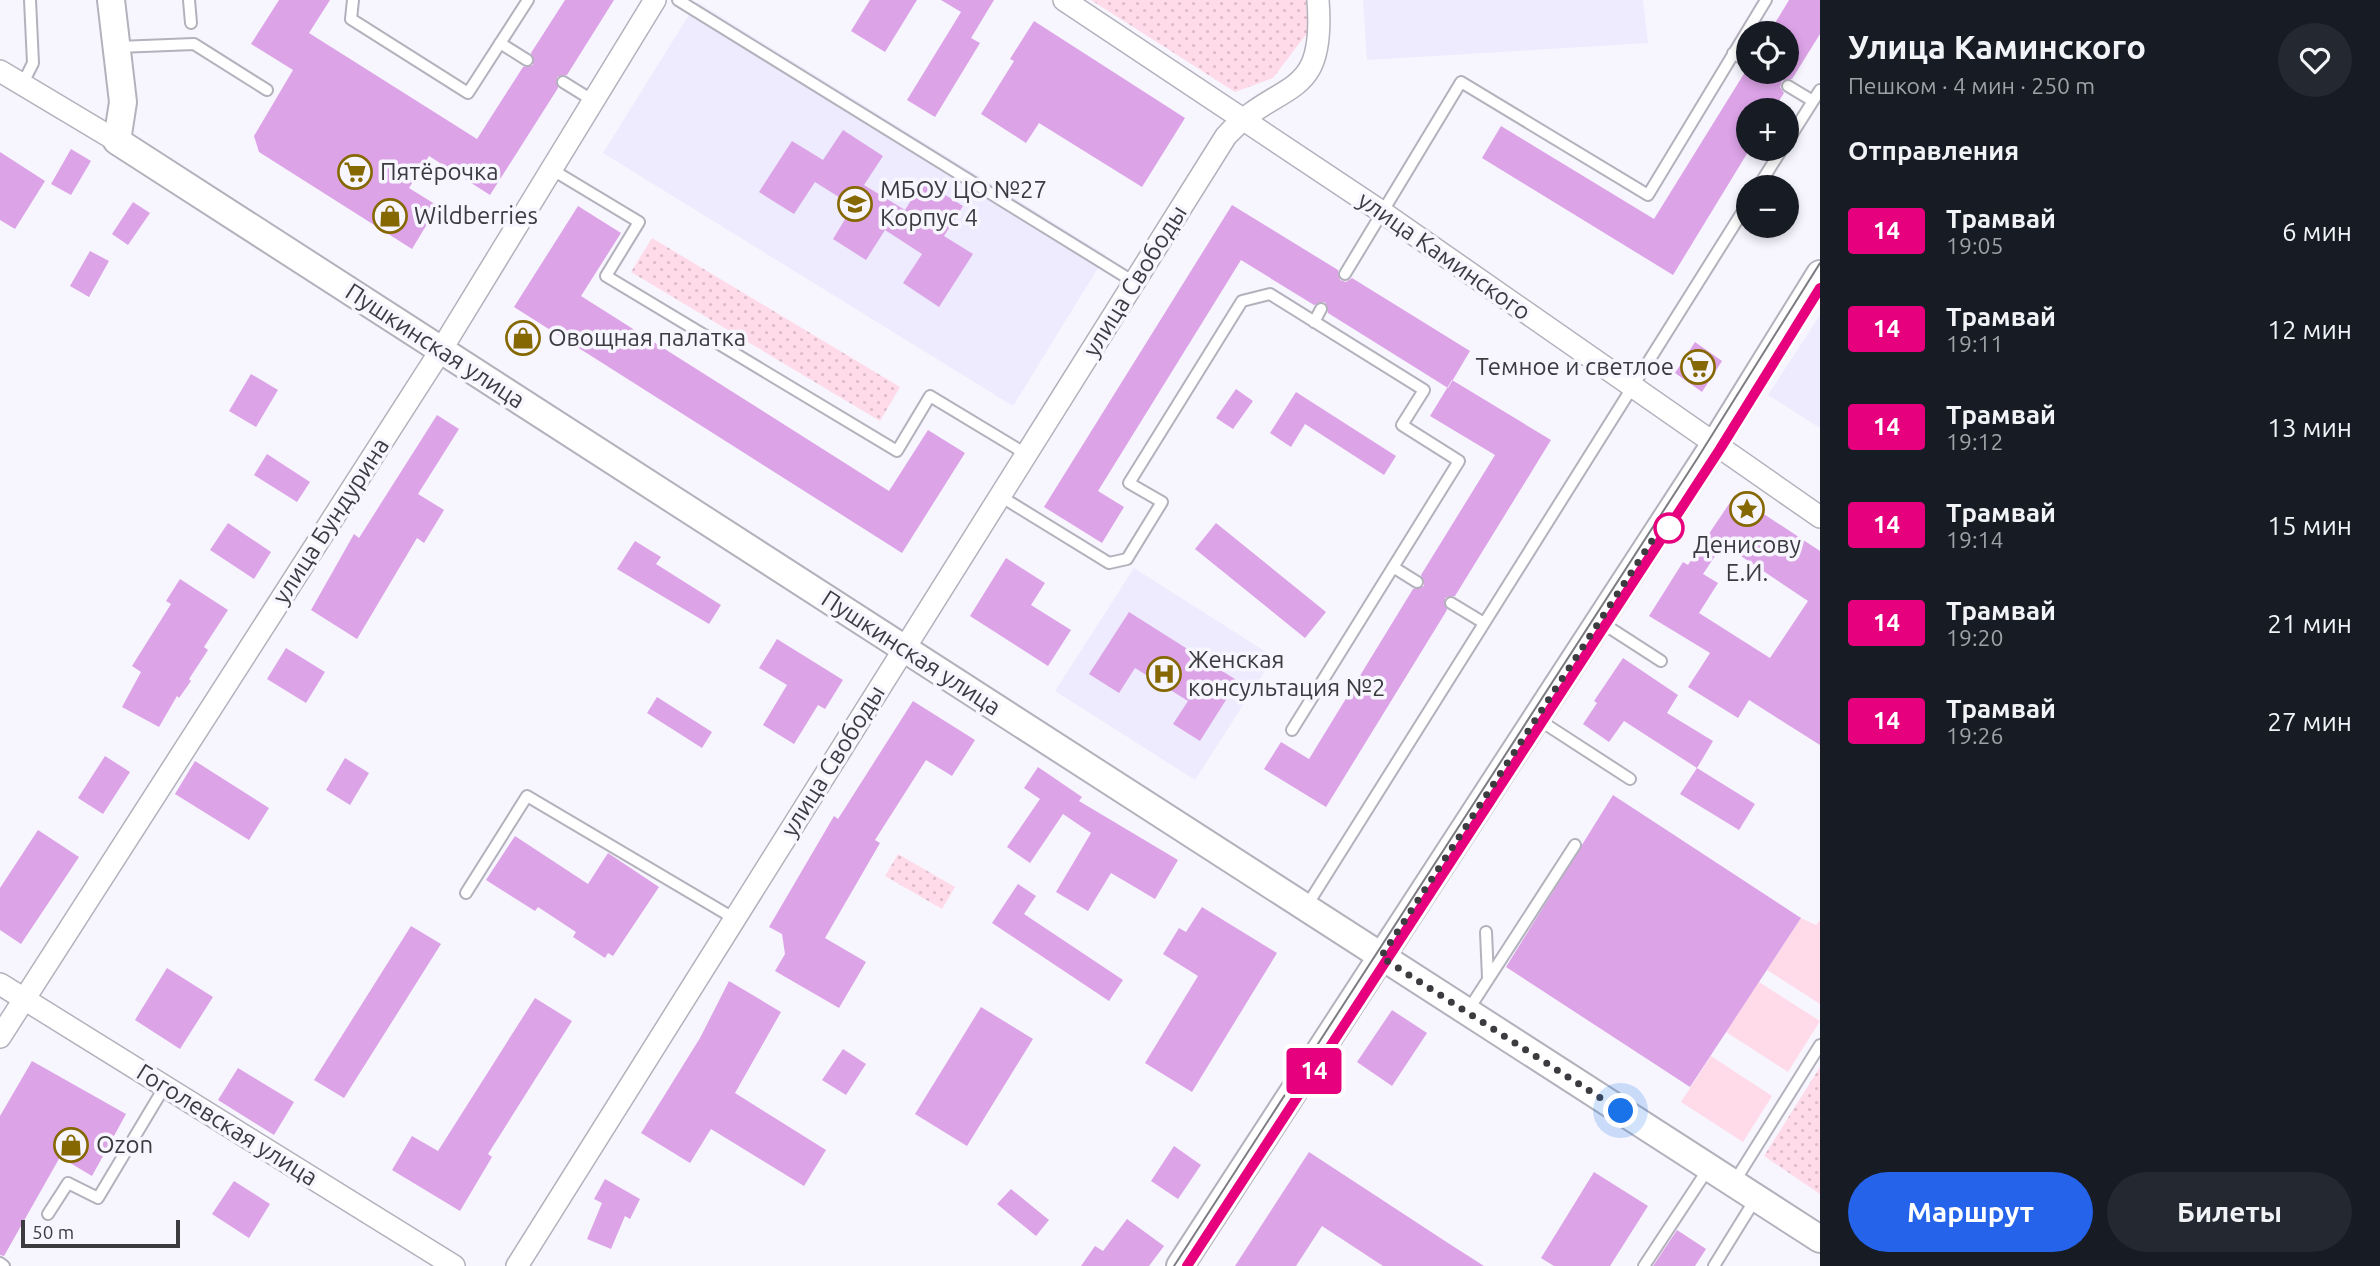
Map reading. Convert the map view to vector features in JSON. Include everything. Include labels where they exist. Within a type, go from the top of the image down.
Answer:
[{"type":"street","points":[[111,0],[123,102],[117,141]]},
{"type":"street","name":"улица Бундурина","points":[[0,1037],[442,350],[655,0]]},
{"type":"street","name":"улица Каминского","points":[[1064,0],[1382,212],[1820,517]]},
{"type":"street","points":[[1243,118],[1282,96],[1307,75],[1314,63],[1321,34],[1318,0]]},
{"type":"street","name":"Пушкинская улица","points":[[0,71],[117,141],[1820,1240]]},
{"type":"street","name":"улица Свободы","points":[[517,1266],[1226,136],[1243,118]]},
{"type":"street","points":[[1180,1266],[1714,444],[1820,274]]},
{"type":"street","name":"Гоголевская улица","points":[[0,984],[454,1266]]},
{"type":"lane","points":[[22,85],[33,63],[30,0]]},
{"type":"lane","points":[[189,0],[191,23]]},
{"type":"lane","points":[[353,0],[351,19],[468,93],[528,0]]},
{"type":"lane","points":[[678,0],[1134,282]]},
{"type":"lane","points":[[1345,274],[1461,82],[1647,195],[1766,0]]},
{"type":"lane","points":[[500,43],[527,60]]},
{"type":"lane","points":[[118,47],[194,44],[267,90]]},
{"type":"lane","points":[[563,82],[592,100]]},
{"type":"lane","points":[[1788,86],[1813,101]]},
{"type":"lane","points":[[1799,123],[1820,90]]},
{"type":"lane","points":[[551,169],[639,222],[606,276],[897,451],[930,396],[1026,454]]},
{"type":"lane","points":[[1306,908],[1736,222]]},
{"type":"lane","points":[[1000,496],[1109,563],[1127,559],[1162,502],[1129,483],[1242,300],[1270,294],[1424,390],[1402,425],[1459,461],[1292,730]]},
{"type":"lane","points":[[1314,321],[1321,309]]},
{"type":"lane","points":[[1393,567],[1417,582]]},
{"type":"lane","points":[[1451,603],[1484,623]]},
{"type":"lane","points":[[1599,621],[1661,661]]},
{"type":"lane","points":[[1536,718],[1630,779]]},
{"type":"lane","points":[[466,893],[527,796],[735,919]]},
{"type":"lane","points":[[1467,1012],[1574,845]]},
{"type":"lane","points":[[1486,932],[1488,978]]},
{"type":"lane","points":[[1733,1184],[1820,1045]]},
{"type":"lane","points":[[48,1214],[68,1183],[98,1198],[165,1086]]},
{"type":"lane","points":[[1644,1266],[1709,1168]]},
{"type":"lane","points":[[1714,1266],[1756,1198]]},
{"type":"shaded area","points":[[1091,0],[1306,0],[1308,32],[1273,78],[1235,92]]},
{"type":"shaded area","points":[[1363,0],[1643,0],[1648,43],[1367,60]]},
{"type":"shaded area","name":"МБОУ ЦО №27 Корпус 4","points":[[697,2],[1106,255],[1013,406],[603,153]]},
{"type":"shaded area","points":[[652,238],[900,387],[880,421],[631,272]]},
{"type":"shaded area","points":[[1820,315],[1820,428],[1768,395]]},
{"type":"shaded area","name":"Женская консультация №2","points":[[1134,568],[1274,657],[1195,780],[1055,691]]},
{"type":"shaded area","points":[[898,854],[955,887],[942,909],[885,876]]},
{"type":"shaded area","points":[[1801,918],[1816,925],[1820,920],[1820,1004],[1767,970]]},
{"type":"shaded area","points":[[1759,982],[1820,1021],[1788,1072],[1726,1032]]},
{"type":"shaded area","points":[[1711,1056],[1772,1096],[1743,1142],[1681,1102]]},
{"type":"shaded area","points":[[1820,1067],[1820,1194],[1764,1156]]},
{"type":"building","points":[[279,0],[330,0],[309,33],[477,139],[523,67],[533,65],[531,53],[565,0],[614,0],[567,75],[557,77],[558,88],[490,195],[429,156],[409,188],[438,206],[412,249],[259,152],[254,136],[293,70],[251,44]]},
{"type":"building","points":[[870,0],[917,0],[885,52],[851,31]]},
{"type":"building","points":[[941,0],[994,0],[971,38],[980,43],[935,117],[907,100],[961,12]]},
{"type":"building","points":[[1789,0],[1820,0],[1820,34],[1799,68],[1799,21],[1776,21]]},
{"type":"building","points":[[1034,21],[1185,118],[1142,187],[1039,123],[1026,143],[981,114],[1014,61],[1010,59]]},
{"type":"building","points":[[1738,84],[1781,84],[1784,93],[1781,98],[1736,98],[1736,161],[1743,161],[1673,275],[1482,158],[1501,126],[1654,219]]},
{"type":"building","name":"МБОУ ЦО №27 Корпус 4","points":[[843,130],[883,156],[864,185],[905,210],[923,181],[963,206],[944,236],[973,254],[939,307],[903,283],[922,254],[885,230],[866,260],[833,239],[853,206],[815,182],[794,214],[759,192],[792,141],[823,160]]},
{"type":"building","points":[[71,149],[91,161],[71,195],[51,184]]},
{"type":"building","points":[[0,152],[45,181],[15,229],[0,220]]},
{"type":"building","points":[[133,202],[150,213],[128,245],[112,234]]},
{"type":"building","points":[[1232,205],[1338,270],[1340,280],[1346,282],[1352,278],[1470,351],[1448,388],[1328,313],[1325,302],[1314,305],[1241,260],[1098,491],[1124,507],[1102,543],[1044,507]]},
{"type":"building","points":[[578,206],[621,233],[581,296],[889,491],[928,430],[965,453],[902,553],[514,307]]},
{"type":"building","points":[[90,251],[109,261],[89,297],[70,286]]},
{"type":"building","name":"Темное и светлое","points":[[1695,342],[1722,361],[1702,392],[1675,373]]},
{"type":"building","points":[[251,374],[278,390],[256,427],[229,411]]},
{"type":"building","points":[[1452,380],[1551,440],[1455,596],[1445,598],[1447,610],[1326,807],[1264,769],[1281,742],[1309,759],[1413,589],[1424,586],[1421,575],[1495,455],[1430,416]]},
{"type":"building","points":[[1236,389],[1253,401],[1233,429],[1216,418]]},
{"type":"building","points":[[1296,392],[1396,456],[1384,475],[1305,424],[1291,447],[1270,433]]},
{"type":"building","points":[[437,415],[459,429],[418,494],[444,510],[424,543],[417,538],[357,639],[311,610],[354,534],[359,538]]},
{"type":"building","points":[[267,454],[310,482],[297,502],[254,475]]},
{"type":"building","points":[[1735,495],[1820,551],[1820,745],[1749,700],[1738,718],[1688,687],[1710,653],[1649,616],[1683,562],[1688,565]],"holes":[[[1723,544],[1808,601],[1770,658],[1699,613],[1718,583],[1703,574]]]},
{"type":"building","points":[[228,523],[271,552],[254,579],[210,550]]},
{"type":"building","points":[[1216,523],[1326,612],[1305,638],[1195,549]]},
{"type":"building","points":[[635,541],[661,557],[656,564],[721,605],[709,624],[617,569]]},
{"type":"building","points":[[1006,558],[1045,583],[1031,605],[1071,630],[1048,666],[970,616]]},
{"type":"building","points":[[180,579],[228,610],[204,647],[208,650],[189,679],[191,681],[179,698],[177,696],[159,727],[122,707],[141,672],[132,666],[171,604],[166,601]]},
{"type":"building","points":[[1129,612],[1238,681],[1200,741],[1173,724],[1188,701],[1135,668],[1119,693],[1089,674]]},
{"type":"building","points":[[777,639],[843,680],[825,709],[818,705],[794,744],[763,725],[787,685],[759,668]]},
{"type":"building","points":[[286,648],[325,672],[306,703],[267,679]]},
{"type":"building","points":[[1623,658],[1678,695],[1667,713],[1713,741],[1697,768],[1624,721],[1609,742],[1583,724],[1597,703],[1594,701]]},
{"type":"building","points":[[657,697],[712,732],[702,748],[647,713]]},
{"type":"building","points":[[913,701],[975,740],[952,776],[926,760],[875,840],[880,843],[825,938],[866,962],[839,1008],[775,971],[785,954],[782,934],[769,927],[834,816],[838,819]]},
{"type":"building","points":[[105,756],[130,772],[103,814],[78,798]]},
{"type":"building","points":[[345,758],[369,773],[350,805],[326,790]]},
{"type":"building","points":[[195,761],[269,808],[249,840],[175,794]]},
{"type":"building","points":[[1038,767],[1082,797],[1079,801],[1178,860],[1155,899],[1111,873],[1088,911],[1056,892],[1091,833],[1063,814],[1030,863],[1007,847],[1040,799],[1024,788]]},
{"type":"building","points":[[1697,768],[1755,804],[1739,830],[1680,794]]},
{"type":"building","points":[[1613,795],[1801,918],[1690,1087],[1506,967]]},
{"type":"building","points":[[38,830],[79,857],[21,944],[0,930],[0,888]]},
{"type":"building","points":[[515,836],[588,884],[608,853],[659,887],[613,956],[608,953],[605,958],[573,937],[576,932],[538,907],[535,911],[486,880]]},
{"type":"building","points":[[1018,884],[1036,896],[1024,914],[1123,980],[1109,1001],[992,923]]},
{"type":"building","points":[[1202,907],[1277,953],[1192,1092],[1145,1063],[1198,976],[1163,954],[1179,928],[1186,932]]},
{"type":"building","points":[[411,926],[441,944],[344,1098],[314,1080]]},
{"type":"building","points":[[167,968],[213,997],[180,1049],[135,1020]]},
{"type":"building","points":[[729,981],[781,1012],[735,1093],[826,1150],[804,1186],[711,1129],[690,1163],[641,1133],[700,1038]]},
{"type":"building","points":[[535,998],[572,1021],[488,1154],[492,1157],[460,1211],[392,1170],[412,1136],[438,1151]]},
{"type":"building","points":[[981,1007],[1033,1039],[967,1146],[915,1114]]},
{"type":"building","points":[[1392,1010],[1427,1033],[1392,1086],[1357,1062]]},
{"type":"building","points":[[843,1049],[866,1064],[846,1095],[822,1080]]},
{"type":"building","points":[[32,1061],[126,1114],[92,1176],[60,1157],[4,1256],[0,1255],[0,1116]]},
{"type":"building","points":[[238,1068],[294,1102],[274,1135],[218,1100]]},
{"type":"building","points":[[1174,1146],[1201,1165],[1178,1199],[1151,1181]]},
{"type":"building","points":[[1309,1152],[1484,1266],[1383,1266],[1322,1226],[1296,1266],[1235,1266]]},
{"type":"building","points":[[1594,1172],[1648,1206],[1610,1266],[1554,1266],[1541,1258]]},
{"type":"building","points":[[605,1179],[640,1199],[630,1219],[625,1216],[611,1249],[587,1239],[602,1203],[594,1199]]},
{"type":"building","points":[[234,1181],[270,1204],[249,1238],[212,1214]]},
{"type":"building","points":[[1011,1189],[1049,1220],[1036,1236],[997,1204]]},
{"type":"building","points":[[1127,1219],[1164,1246],[1149,1266],[1081,1266],[1095,1246],[1103,1251]]},
{"type":"building","points":[[1677,1230],[1706,1249],[1695,1266],[1653,1266]]},
{"type":"tram line","points":[[1174,1266],[1697,459],[1820,263]]},
{"type":"tram line","points":[[1187,1266],[1720,449],[1820,287]]},
{"type":"tram line","name":"14","points":[[1187,1266],[1720,449],[1820,288]]},
{"type":"place","name":"Пятёрочка","points":[[355,172]]},
{"type":"place","name":"МБОУ ЦО №27 Корпус 4","points":[[855,204]]},
{"type":"place","name":"Wildberries","points":[[390,216]]},
{"type":"place","name":"Овощная палатка","points":[[523,338]]},
{"type":"place","name":"Темное и светлое","points":[[1698,367]]},
{"type":"place","name":"Денисову Е.И.","points":[[1747,509]]},
{"type":"place","name":"Женская консультация №2","points":[[1164,674]]},
{"type":"place","name":"Ozon","points":[[71,1145]]},
{"type":"route","points":[[1621,1111],[1381,957],[1657,533],[1669,528]]}]
